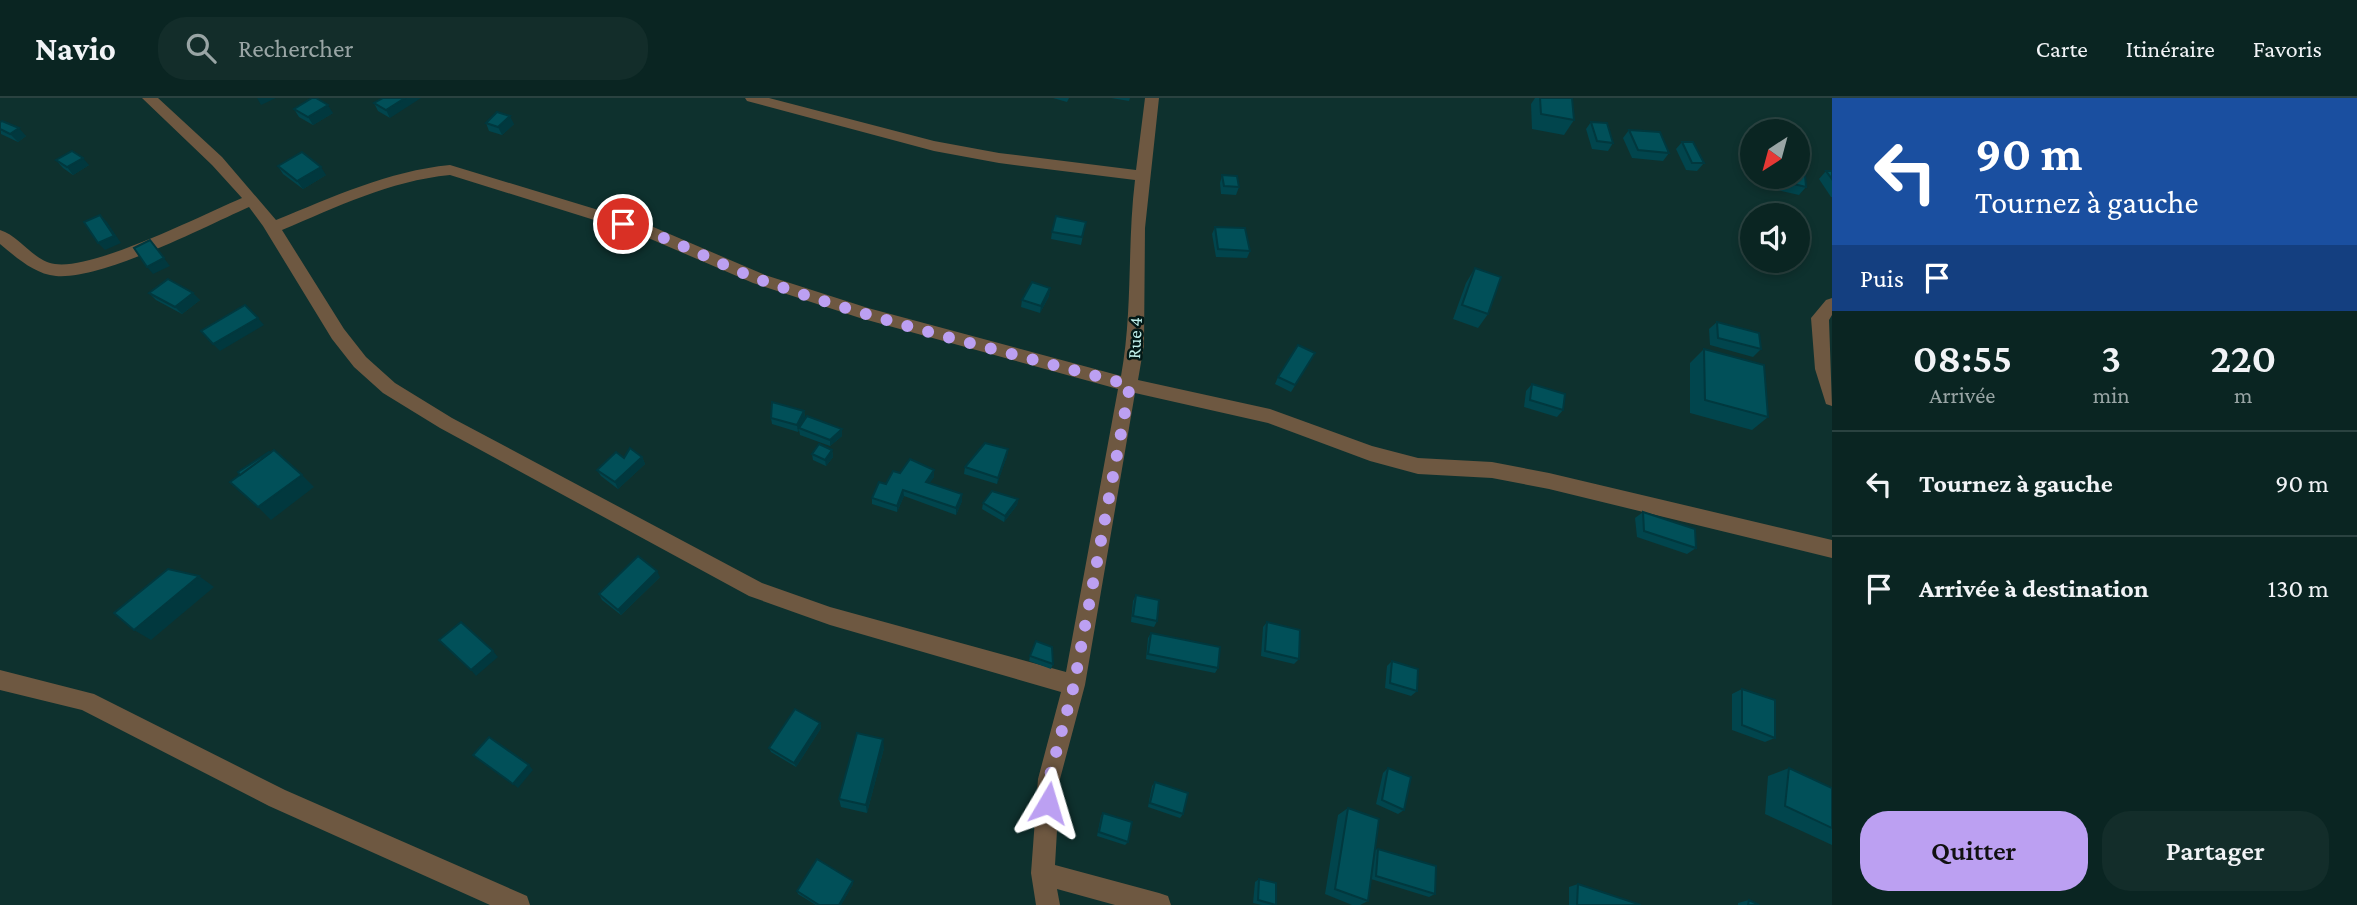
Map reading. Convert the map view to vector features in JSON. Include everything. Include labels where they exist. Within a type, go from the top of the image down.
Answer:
[{"type":"street","points":[[149,98],[217,161],[251,200],[272,228],[310,292],[360,362],[389,388],[446,423],[756,590],[830,616],[1074,685]]},
{"type":"street","points":[[752,98],[934,146],[999,158],[1142,176]]},
{"type":"street","name":"Rue 4","points":[[1048,905],[1044,873],[1049,779],[1074,685],[1130,385],[1135,345],[1137,228],[1152,98]]},
{"type":"street","points":[[272,228],[383,184],[429,171],[450,170],[645,230],[760,279],[866,314],[1130,385],[1270,415],[1370,453],[1418,466],[1492,470],[1537,478],[1832,549]]},
{"type":"street","points":[[0,236],[41,267],[58,271],[110,260],[251,200]]},
{"type":"street","points":[[1832,304],[1820,318],[1824,377],[1832,399]]},
{"type":"street","points":[[0,680],[20,688],[60,693],[86,702],[277,798],[511,904]]},
{"type":"street","points":[[1044,873],[1159,905]]},
{"type":"building","points":[[312,98],[328,105],[308,117],[294,109]]},
{"type":"building","points":[[383,98],[405,98],[386,110],[374,103]]},
{"type":"building","points":[[1540,98],[1572,98],[1574,120],[1541,114]]},
{"type":"building","points":[[497,112],[510,116],[498,127],[486,123]]},
{"type":"building","points":[[2,121],[19,128],[10,134],[0,129]]},
{"type":"building","points":[[1591,122],[1607,123],[1613,143],[1597,141]]},
{"type":"building","points":[[1629,130],[1660,132],[1669,153],[1638,150]]},
{"type":"building","points":[[1682,142],[1693,142],[1704,163],[1692,163]]},
{"type":"building","points":[[72,151],[83,158],[67,167],[56,160]]},
{"type":"building","points":[[302,152],[321,167],[297,181],[278,166]]},
{"type":"building","points":[[1222,175],[1237,176],[1239,187],[1224,186]]},
{"type":"building","points":[[100,215],[114,236],[98,243],[84,222]]},
{"type":"building","points":[[1056,216],[1086,222],[1082,237],[1052,232]]},
{"type":"building","points":[[1215,227],[1245,228],[1250,251],[1218,249]]},
{"type":"building","points":[[150,240],[164,258],[147,267],[134,248]]},
{"type":"building","points":[[1475,268],[1501,277],[1488,314],[1462,305]]},
{"type":"building","points":[[168,279],[193,293],[175,307],[149,293]]},
{"type":"building","points":[[1032,282],[1050,288],[1041,306],[1022,300]]},
{"type":"building","points":[[245,305],[258,318],[213,344],[201,331]]},
{"type":"building","points":[[1717,322],[1759,333],[1761,349],[1718,338]]},
{"type":"building","points":[[1298,345],[1315,353],[1295,385],[1278,377]]},
{"type":"building","points":[[1704,349],[1764,365],[1768,417],[1705,400]]},
{"type":"building","points":[[1532,384],[1565,394],[1563,410],[1530,400]]},
{"type":"building","points":[[772,402],[804,411],[797,425],[771,418]]},
{"type":"building","points":[[807,416],[842,429],[830,440],[799,428]]},
{"type":"building","points":[[985,443],[1008,449],[998,478],[965,467]]},
{"type":"building","points":[[819,444],[832,450],[825,460],[812,454]]},
{"type":"building","points":[[630,448],[642,457],[615,482],[597,470],[616,452],[624,458]]},
{"type":"building","points":[[274,450],[302,475],[258,507],[230,482]]},
{"type":"building","points":[[270,453],[240,475],[238,472]]},
{"type":"building","points":[[910,459],[934,470],[926,482],[962,494],[956,508],[903,490],[897,506],[872,498],[879,482],[886,484],[893,471],[900,473]]},
{"type":"building","points":[[992,491],[1018,499],[1005,516],[983,503]]},
{"type":"building","points":[[1643,512],[1695,529],[1696,548],[1644,531]]},
{"type":"building","points":[[638,556],[657,571],[618,610],[599,594]]},
{"type":"building","points":[[168,569],[199,576],[134,630],[114,613]]},
{"type":"building","points":[[1136,595],[1159,600],[1157,621],[1133,616]]},
{"type":"building","points":[[461,622],[493,651],[471,670],[439,640]]},
{"type":"building","points":[[1267,622],[1300,630],[1299,659],[1265,651]]},
{"type":"building","points":[[1151,633],[1220,647],[1218,668],[1148,654]]},
{"type":"building","points":[[1036,641],[1052,647],[1053,664],[1030,656]]},
{"type":"building","points":[[1392,661],[1418,669],[1417,691],[1390,683]]},
{"type":"building","points":[[1742,689],[1775,700],[1775,738],[1742,725]]},
{"type":"building","points":[[795,709],[820,723],[794,763],[769,748]]},
{"type":"building","points":[[857,733],[883,739],[866,805],[839,799]]},
{"type":"building","points":[[489,737],[529,765],[513,784],[473,755]]},
{"type":"building","points":[[1388,768],[1411,777],[1404,810],[1382,800]]},
{"type":"building","points":[[1789,768],[1832,788],[1832,828],[1785,806]]},
{"type":"building","points":[[1155,782],[1188,793],[1183,814],[1150,803]]},
{"type":"building","points":[[1348,808],[1379,819],[1368,901],[1335,889]]},
{"type":"building","points":[[1103,813],[1132,822],[1128,842],[1099,832]]},
{"type":"building","points":[[1378,849],[1436,866],[1435,894],[1376,876]]},
{"type":"building","points":[[817,859],[853,881],[839,905],[819,905],[797,891]]},
{"type":"building","points":[[1259,879],[1276,883],[1276,905],[1258,900]]},
{"type":"building","points":[[1578,884],[1641,905],[1577,905]]},
{"type":"route","points":[[623,224],[645,230],[760,279],[866,314],[1130,385],[1074,685],[1049,779],[1048,803]]}]
